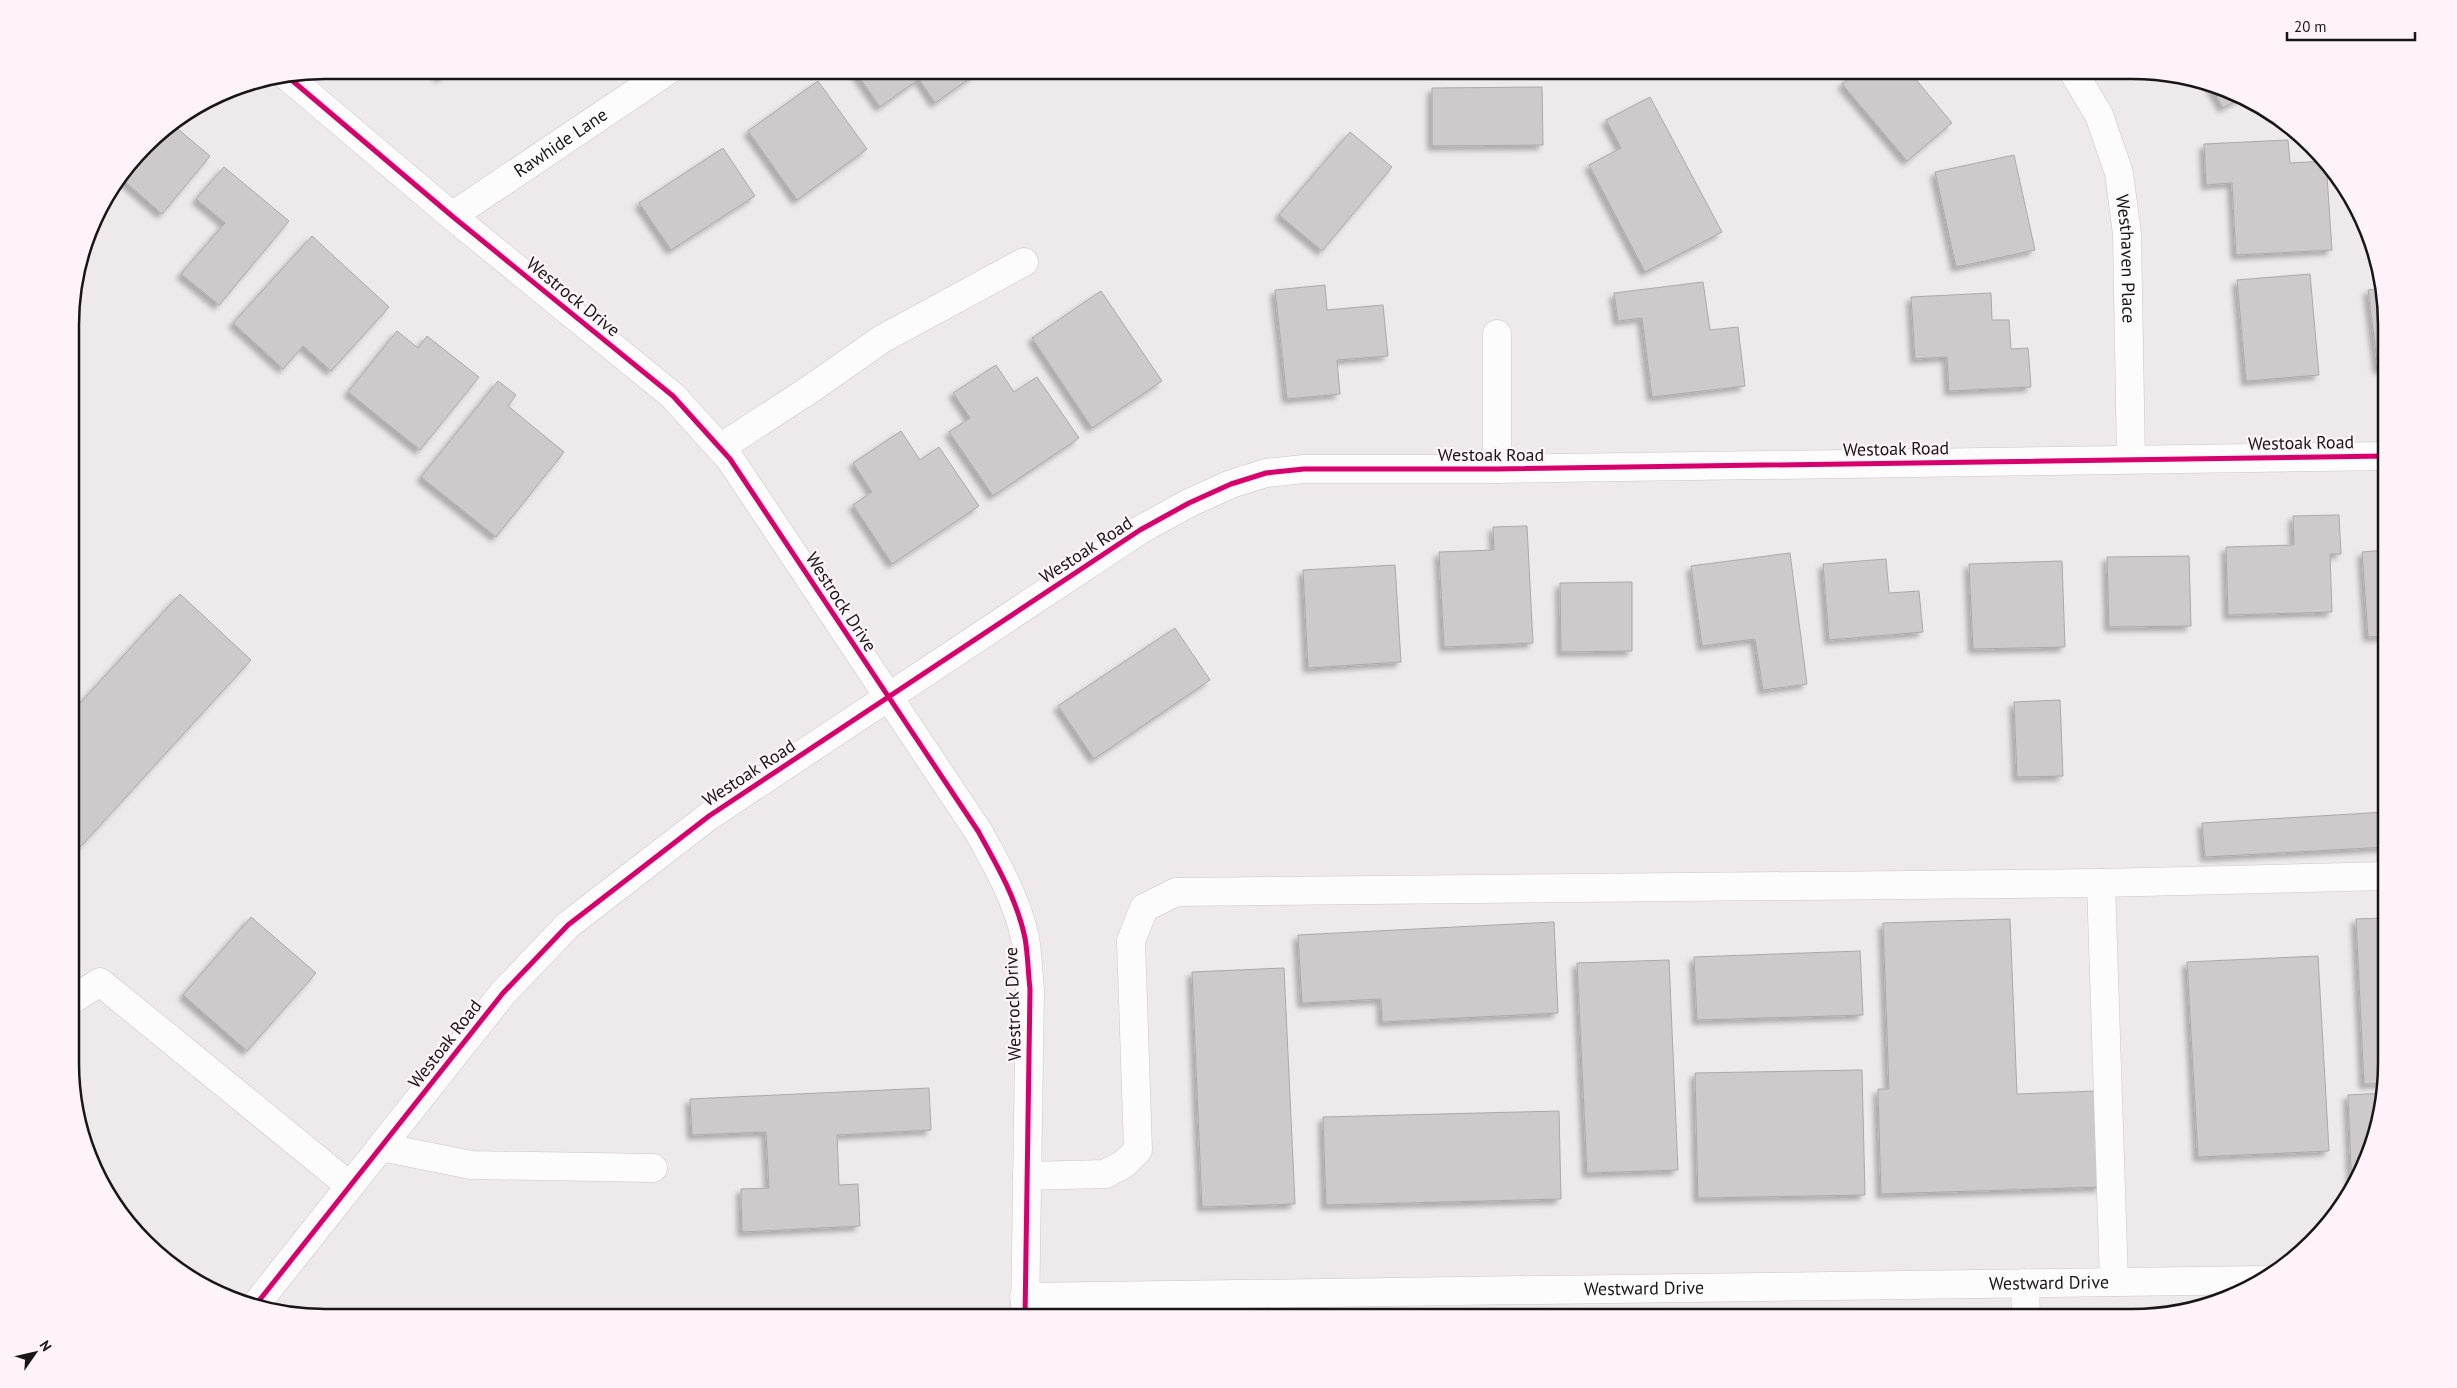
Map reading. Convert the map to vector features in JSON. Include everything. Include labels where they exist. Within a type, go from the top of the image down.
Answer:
[{"type":"street","name":"Rawhide Lane","points":[[452,216],[656,79]]},
{"type":"street","name":"Westhaven Place","points":[[2078,79],[2100,115],[2111,143],[2119,173],[2127,234],[2131,459]]},
{"type":"street","name":"Westrock Drive","points":[[293,81],[452,216],[673,396],[730,458],[978,831],[997,865],[1013,901],[1025,939],[1030,989],[1025,1307]]},
{"type":"street","points":[[720,448],[812,388],[882,339],[1024,262]]},
{"type":"street","name":"Westoak Road","points":[[1497,334],[1497,469]]},
{"type":"street","name":"Westoak Road","points":[[259,1300],[503,993],[568,925],[708,816],[1140,530],[1189,503],[1231,484],[1266,473],[1304,469],[1497,469],[2378,456]]},
{"type":"street","points":[[1027,1176],[1105,1174],[1124,1164],[1138,1150],[1131,941],[1144,908],[1176,892],[2101,883],[2378,876]]},
{"type":"street","points":[[2101,883],[2114,1282]]},
{"type":"street","points":[[79,996],[100,982],[350,1186]]},
{"type":"street","points":[[381,1147],[471,1165],[653,1168]]},
{"type":"street","name":"Westward Drive","points":[[1025,1307],[2025,1283],[2248,1280]]},
{"type":"street","points":[[2025,1283],[2026,1309]]},
{"type":"building","points":[[860,79],[919,79],[880,107]]},
{"type":"building","points":[[919,79],[969,79],[935,103]]},
{"type":"building","points":[[1848,79],[1915,79],[1952,123],[1907,161],[1842,84]]},
{"type":"building","points":[[818,81],[867,149],[797,200],[748,131]]},
{"type":"building","points":[[1542,87],[1543,145],[1432,146],[1432,88]]},
{"type":"building","points":[[2215,93],[2235,101],[2223,108]]},
{"type":"building","points":[[1650,97],[1722,232],[1645,272],[1589,165],[1621,148],[1606,120]]},
{"type":"building","points":[[177,128],[210,156],[162,214],[125,182],[151,151]]},
{"type":"building","points":[[1350,132],[1392,167],[1322,251],[1279,215]]},
{"type":"building","points":[[2288,140],[2290,163],[2316,162],[2327,175],[2332,250],[2236,255],[2232,183],[2206,185],[2204,144]]},
{"type":"building","points":[[723,148],[755,196],[671,250],[639,203]]},
{"type":"building","points":[[2014,155],[2035,250],[1956,267],[1935,172]]},
{"type":"building","points":[[224,167],[289,221],[219,305],[181,274],[225,223],[196,199]]},
{"type":"building","points":[[312,236],[389,307],[331,371],[303,346],[283,369],[233,323]]},
{"type":"building","points":[[2310,274],[2319,375],[2246,381],[2237,280]]},
{"type":"building","points":[[1703,282],[1710,330],[1738,327],[1745,386],[1652,397],[1642,318],[1618,321],[1614,293]]},
{"type":"building","points":[[1325,285],[1327,310],[1383,305],[1388,356],[1337,360],[1340,394],[1287,399],[1275,290]]},
{"type":"building","points":[[2376,289],[2378,309],[2378,369],[2368,290]]},
{"type":"building","points":[[1101,291],[1162,381],[1092,428],[1032,338]]},
{"type":"building","points":[[1991,293],[1992,320],[2009,320],[2011,349],[2028,348],[2031,387],[1949,391],[1947,357],[1915,359],[1911,297]]},
{"type":"building","points":[[397,331],[418,348],[427,336],[479,377],[420,450],[348,392]]},
{"type":"building","points":[[996,365],[1014,392],[1037,377],[1079,438],[993,496],[949,432],[970,418],[953,393]]},
{"type":"building","points":[[498,381],[516,395],[508,406],[564,452],[496,537],[421,477]]},
{"type":"building","points":[[901,431],[920,460],[939,447],[979,506],[892,564],[853,505],[872,492],[853,463]]},
{"type":"building","points":[[2339,515],[2341,554],[2330,554],[2332,612],[2228,615],[2226,547],[2294,545],[2293,516]]},
{"type":"building","points":[[1527,526],[1533,643],[1444,647],[1439,552],[1494,550],[1493,527]]},
{"type":"building","points":[[2378,551],[2378,636],[2368,637],[2362,552]]},
{"type":"building","points":[[1790,553],[1807,684],[1763,690],[1755,639],[1702,646],[1691,566]]},
{"type":"building","points":[[2189,556],[2191,626],[2109,627],[2107,557]]},
{"type":"building","points":[[1886,559],[1889,593],[1919,591],[1923,632],[1829,640],[1823,564]]},
{"type":"building","points":[[2062,561],[2065,647],[1973,649],[1969,564]]},
{"type":"building","points":[[1395,565],[1401,662],[1308,668],[1303,570]]},
{"type":"building","points":[[1632,582],[1632,651],[1561,652],[1560,583]]},
{"type":"building","points":[[180,594],[251,660],[79,848],[79,704]]},
{"type":"building","points":[[1175,628],[1210,680],[1094,759],[1058,706]]},
{"type":"building","points":[[2060,700],[2063,776],[2017,777],[2014,702]]},
{"type":"building","points":[[2378,812],[2378,847],[2205,857],[2202,823]]},
{"type":"building","points":[[251,917],[316,973],[247,1051],[183,995]]},
{"type":"building","points":[[2378,918],[2377,1083],[2364,1084],[2356,919]]},
{"type":"building","points":[[2010,919],[2017,1094],[2097,1091],[2101,1187],[1881,1194],[1878,1089],[1889,1089],[1883,923]]},
{"type":"building","points":[[1554,922],[1558,1013],[1382,1022],[1381,999],[1302,1003],[1298,935]]},
{"type":"building","points":[[1860,951],[1863,1015],[1697,1020],[1694,957]]},
{"type":"building","points":[[2318,956],[2329,1151],[2198,1157],[2187,962]]},
{"type":"building","points":[[1669,960],[1678,1170],[1587,1173],[1577,963]]},
{"type":"building","points":[[1284,968],[1295,1204],[1202,1207],[1192,972]]},
{"type":"building","points":[[1862,1070],[1865,1195],[1698,1198],[1695,1073]]},
{"type":"building","points":[[929,1088],[931,1130],[837,1135],[839,1185],[858,1184],[860,1226],[742,1232],[741,1189],[769,1188],[766,1132],[692,1135],[690,1099]]},
{"type":"building","points":[[2376,1093],[2370,1127],[2360,1157],[2351,1175],[2348,1095]]},
{"type":"building","points":[[1559,1111],[1561,1199],[1326,1205],[1323,1117]]},
{"type":"cycle path","points":[[293,81],[452,216],[673,396],[730,459],[978,831],[1012,896],[1027,951],[1030,989],[1025,1309]]},
{"type":"cycle path","points":[[259,1300],[503,993],[568,925],[709,816],[1140,530],[1189,503],[1231,484],[1266,473],[1304,469],[1497,469],[2378,456]]}]
